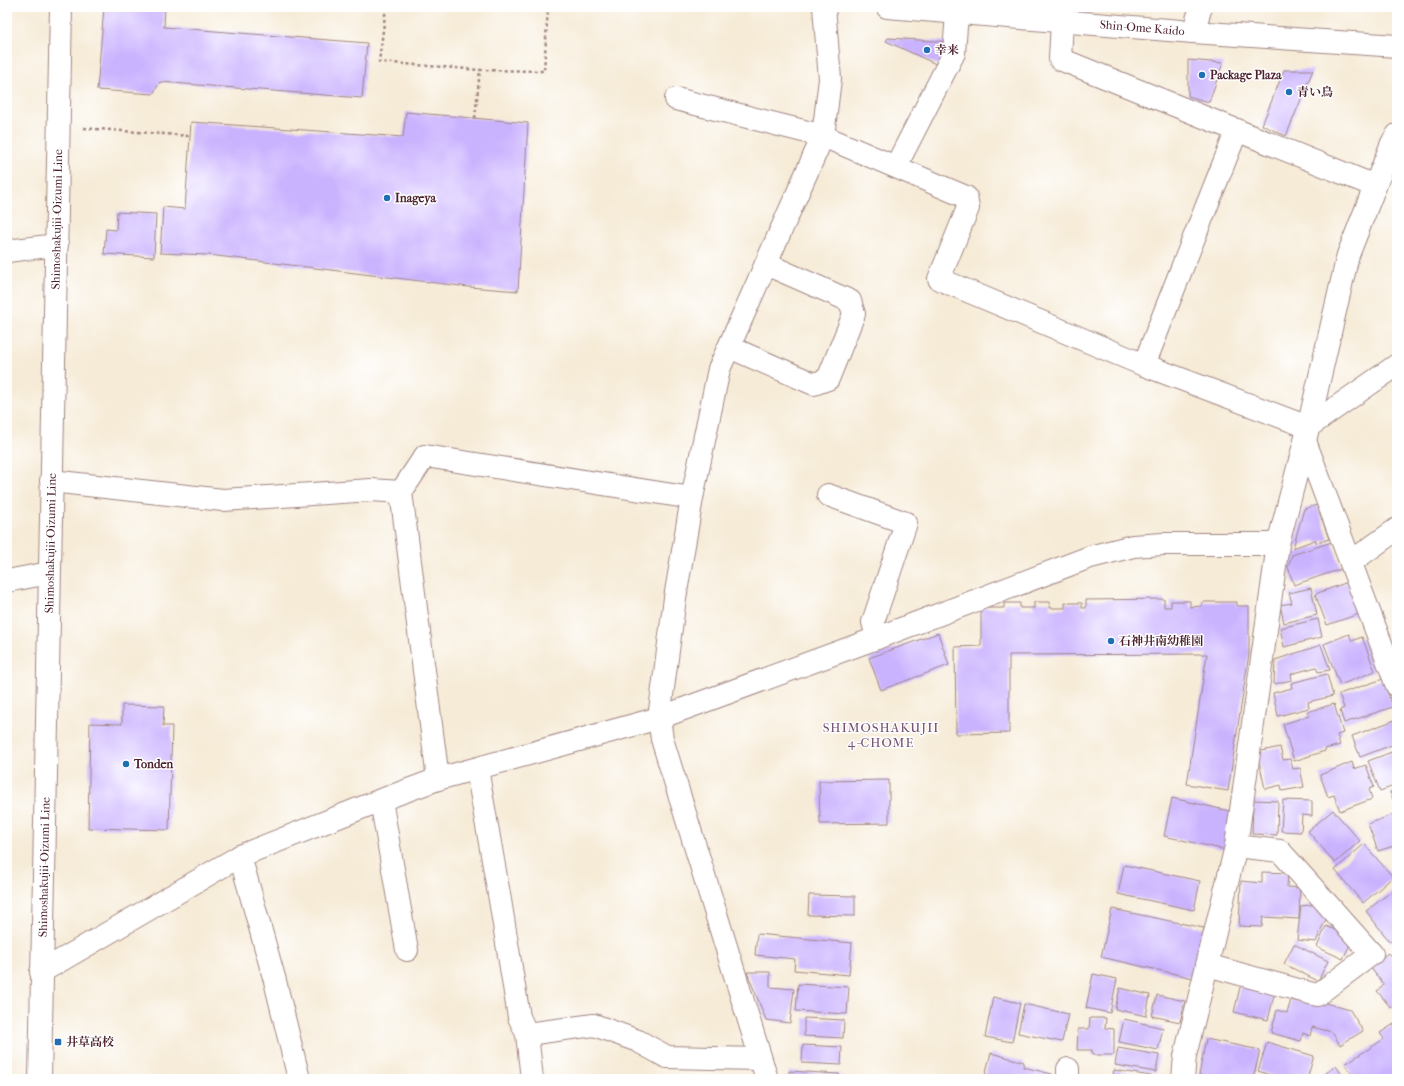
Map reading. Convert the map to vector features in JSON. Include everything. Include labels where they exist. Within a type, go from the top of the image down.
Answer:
[{"type":"street","name":"Shimoshakujii-Oizumi Line","points":[[40,1079],[61,7]]},
{"type":"street","points":[[767,1079],[662,739],[659,718],[675,598],[692,498],[719,370],[823,136],[830,79],[824,7]]},
{"type":"street","name":"Shin-Ome Kaido","points":[[887,7],[1194,32],[1397,46]]},
{"type":"street","points":[[1194,32],[1201,7]]},
{"type":"street","points":[[896,166],[954,52],[957,13]]},
{"type":"street","points":[[1062,21],[1060,59],[1375,186]]},
{"type":"street","points":[[676,99],[823,136],[966,197],[968,208],[939,279],[1307,434],[1351,562],[1397,686]]},
{"type":"street","points":[[1144,365],[1237,130]]},
{"type":"street","points":[[1183,1079],[1185,1056],[1236,846],[1278,544],[1307,434],[1348,255],[1397,135]]},
{"type":"street","points":[[7,251],[57,245]]},
{"type":"street","points":[[729,347],[814,384],[828,379],[854,314],[850,301],[766,264]]},
{"type":"street","points":[[1307,434],[1397,365]]},
{"type":"street","points":[[438,779],[401,492],[425,456],[692,498]]},
{"type":"street","points":[[51,481],[223,500],[371,490],[401,492]]},
{"type":"street","points":[[828,495],[906,523],[873,622],[877,638]]},
{"type":"street","points":[[1351,562],[1397,530]]},
{"type":"street","points":[[41,972],[240,856],[438,779],[659,718],[877,638],[1090,557],[1133,546],[1163,544],[1278,544]]},
{"type":"street","points":[[7,581],[49,573]]},
{"type":"street","points":[[477,769],[520,1016],[527,1034],[532,1079]]},
{"type":"street","points":[[381,800],[407,950]]},
{"type":"street","points":[[1207,965],[1317,995],[1372,954],[1280,851],[1236,846]]},
{"type":"street","points":[[240,856],[277,988],[299,1079]]},
{"type":"street","points":[[527,1034],[594,1025],[638,1041],[667,1057],[760,1059]]},
{"type":"path","points":[[386,7],[379,62],[480,70],[544,71],[548,7]]},
{"type":"path","points":[[476,118],[480,70]]},
{"type":"path","points":[[79,128],[190,136]]},
{"type":"building","points":[[104,7],[165,7],[164,27],[367,43],[362,98],[160,82],[153,94],[97,90]]},
{"type":"building","points":[[888,38],[950,42],[940,66],[886,41]]},
{"type":"building","points":[[1188,60],[1223,63],[1209,102],[1188,96]]},
{"type":"building","points":[[1284,70],[1313,70],[1286,136],[1262,125]]},
{"type":"building","points":[[406,112],[528,123],[518,291],[469,287],[209,255],[160,253],[163,207],[185,209],[191,122],[403,137]]},
{"type":"building","points":[[117,212],[156,214],[154,257],[104,254],[106,229],[116,230]]},
{"type":"building","points":[[1317,505],[1329,539],[1317,543],[1315,540],[1293,548],[1304,509]]},
{"type":"building","points":[[1332,542],[1341,569],[1294,585],[1288,567],[1292,555]]},
{"type":"building","points":[[1348,582],[1359,614],[1327,625],[1315,594]]},
{"type":"building","points":[[1311,588],[1317,615],[1284,623],[1280,605],[1292,603],[1289,593]]},
{"type":"building","points":[[1164,599],[1164,607],[1171,607],[1171,601],[1190,601],[1190,607],[1202,606],[1202,602],[1237,602],[1237,606],[1249,606],[1249,654],[1228,791],[1187,784],[1207,654],[1009,655],[1009,733],[956,734],[955,647],[981,646],[981,608],[1004,608],[1004,603],[1020,603],[1020,608],[1034,608],[1034,602],[1050,602],[1050,608],[1065,608],[1065,603],[1082,603],[1082,608],[1086,608],[1086,600]]},
{"type":"building","points":[[1318,619],[1322,637],[1284,647],[1280,628]]},
{"type":"building","points":[[938,633],[949,665],[881,690],[869,658]]},
{"type":"building","points":[[1349,634],[1352,641],[1362,637],[1375,671],[1340,685],[1324,644]]},
{"type":"building","points":[[1321,645],[1330,670],[1318,672],[1316,667],[1291,674],[1292,680],[1274,684],[1275,660]]},
{"type":"building","points":[[1327,674],[1333,696],[1308,702],[1309,708],[1278,716],[1273,693],[1292,688],[1291,683]]},
{"type":"building","points":[[1383,679],[1393,707],[1344,723],[1340,710],[1344,708],[1339,694]]},
{"type":"building","points":[[1334,704],[1343,733],[1337,735],[1340,745],[1294,761],[1283,724],[1309,716],[1307,712]]},
{"type":"building","points":[[122,705],[164,706],[163,726],[172,726],[169,830],[88,828],[90,723],[122,724]]},
{"type":"building","points":[[1395,720],[1397,724],[1397,743],[1360,757],[1352,736]]},
{"type":"building","points":[[1280,747],[1283,760],[1290,759],[1293,769],[1300,768],[1304,787],[1282,791],[1281,785],[1265,789],[1257,752]]},
{"type":"building","points":[[1397,750],[1397,785],[1380,791],[1368,761]]},
{"type":"building","points":[[1352,762],[1354,769],[1366,765],[1374,787],[1369,789],[1372,799],[1340,811],[1334,795],[1328,797],[1320,775]]},
{"type":"building","points":[[889,780],[889,823],[820,824],[819,781]]},
{"type":"building","points":[[1397,790],[1397,809],[1390,792]]},
{"type":"building","points":[[1172,798],[1234,812],[1226,850],[1164,836]]},
{"type":"building","points":[[1253,800],[1278,801],[1277,835],[1252,834]]},
{"type":"building","points":[[1283,800],[1312,801],[1312,816],[1302,815],[1301,832],[1281,831]]},
{"type":"building","points":[[1333,810],[1360,841],[1335,863],[1308,831]]},
{"type":"building","points":[[1397,813],[1397,845],[1378,851],[1368,824]]},
{"type":"building","points":[[1364,844],[1393,877],[1363,903],[1335,870]]},
{"type":"building","points":[[1124,865],[1200,881],[1194,910],[1118,894]]},
{"type":"building","points":[[1262,872],[1288,873],[1287,887],[1300,888],[1299,919],[1263,917],[1262,927],[1239,926],[1241,881],[1262,883]]},
{"type":"building","points":[[1397,887],[1397,937],[1390,942],[1366,911]]},
{"type":"building","points":[[809,895],[855,896],[855,916],[808,915]]},
{"type":"building","points":[[1320,904],[1328,914],[1316,942],[1297,940],[1301,906]]},
{"type":"building","points":[[1112,909],[1204,928],[1193,978],[1101,957]]},
{"type":"building","points":[[1326,926],[1353,938],[1343,959],[1317,947]]},
{"type":"building","points":[[757,934],[852,943],[849,975],[794,970],[795,959],[755,955]]},
{"type":"building","points":[[1294,944],[1328,961],[1318,981],[1284,964]]},
{"type":"building","points":[[1388,953],[1397,964],[1397,1003],[1391,1008],[1377,991],[1384,985],[1370,967]]},
{"type":"building","points":[[747,972],[770,972],[770,987],[794,989],[790,1023],[766,1020]]},
{"type":"building","points":[[1093,974],[1117,979],[1110,1013],[1086,1008]]},
{"type":"building","points":[[1241,983],[1275,992],[1268,1020],[1234,1012]]},
{"type":"building","points":[[798,984],[849,987],[847,1014],[796,1011]]},
{"type":"building","points":[[1120,988],[1150,995],[1146,1016],[1115,1009]]},
{"type":"building","points":[[1157,995],[1185,1001],[1180,1022],[1152,1016]]},
{"type":"building","points":[[1301,996],[1350,1010],[1363,1031],[1340,1045],[1332,1032],[1312,1027],[1310,1036],[1303,1033],[1301,1041],[1271,1033],[1277,1010],[1287,1013],[1291,1000],[1299,1002]]},
{"type":"building","points":[[993,997],[1020,1003],[1012,1042],[985,1037]]},
{"type":"building","points":[[1024,1004],[1068,1014],[1062,1042],[1018,1033]]},
{"type":"building","points":[[804,1018],[844,1020],[843,1038],[804,1036]]},
{"type":"building","points":[[1090,1018],[1106,1018],[1105,1028],[1114,1029],[1114,1055],[1092,1055],[1092,1050],[1077,1050],[1078,1029],[1089,1029]]},
{"type":"building","points":[[1124,1019],[1163,1028],[1158,1050],[1119,1042]]},
{"type":"building","points":[[1397,1022],[1397,1075],[1391,1079],[1355,1079],[1345,1064],[1384,1039],[1380,1033]]},
{"type":"building","points":[[1206,1039],[1260,1050],[1253,1079],[1218,1079],[1199,1075]]},
{"type":"building","points":[[1267,1042],[1314,1056],[1307,1079],[1282,1079],[1258,1071]]},
{"type":"building","points":[[803,1045],[842,1047],[841,1065],[802,1063]]},
{"type":"building","points":[[1118,1048],[1159,1055],[1156,1072],[1115,1065]]},
{"type":"building","points":[[991,1053],[1024,1062],[1023,1067],[1052,1074],[1051,1079],[984,1079]]},
{"type":"building","points":[[1336,1066],[1345,1079],[1317,1079]]},
{"type":"building","points":[[1114,1070],[1157,1077],[1157,1079],[1112,1079]]},
{"type":"building","points":[[789,1071],[839,1074],[839,1079],[789,1079]]},
{"type":"place","name":"幸来","points":[[927,50]]},
{"type":"place","name":"Package Plaza","points":[[1202,75]]},
{"type":"place","name":"青い鳥","points":[[1289,92]]},
{"type":"place","name":"Inageya","points":[[387,198]]},
{"type":"place","name":"石神井南幼稚園","points":[[1111,641]]},
{"type":"place","name":"Tonden","points":[[126,764]]},
{"type":"place","name":"井草高校","points":[[58,1042]]},
{"type":"district","name":"SHIMOSHAKUJII 4-CHOME","points":[[881,734]]}]
